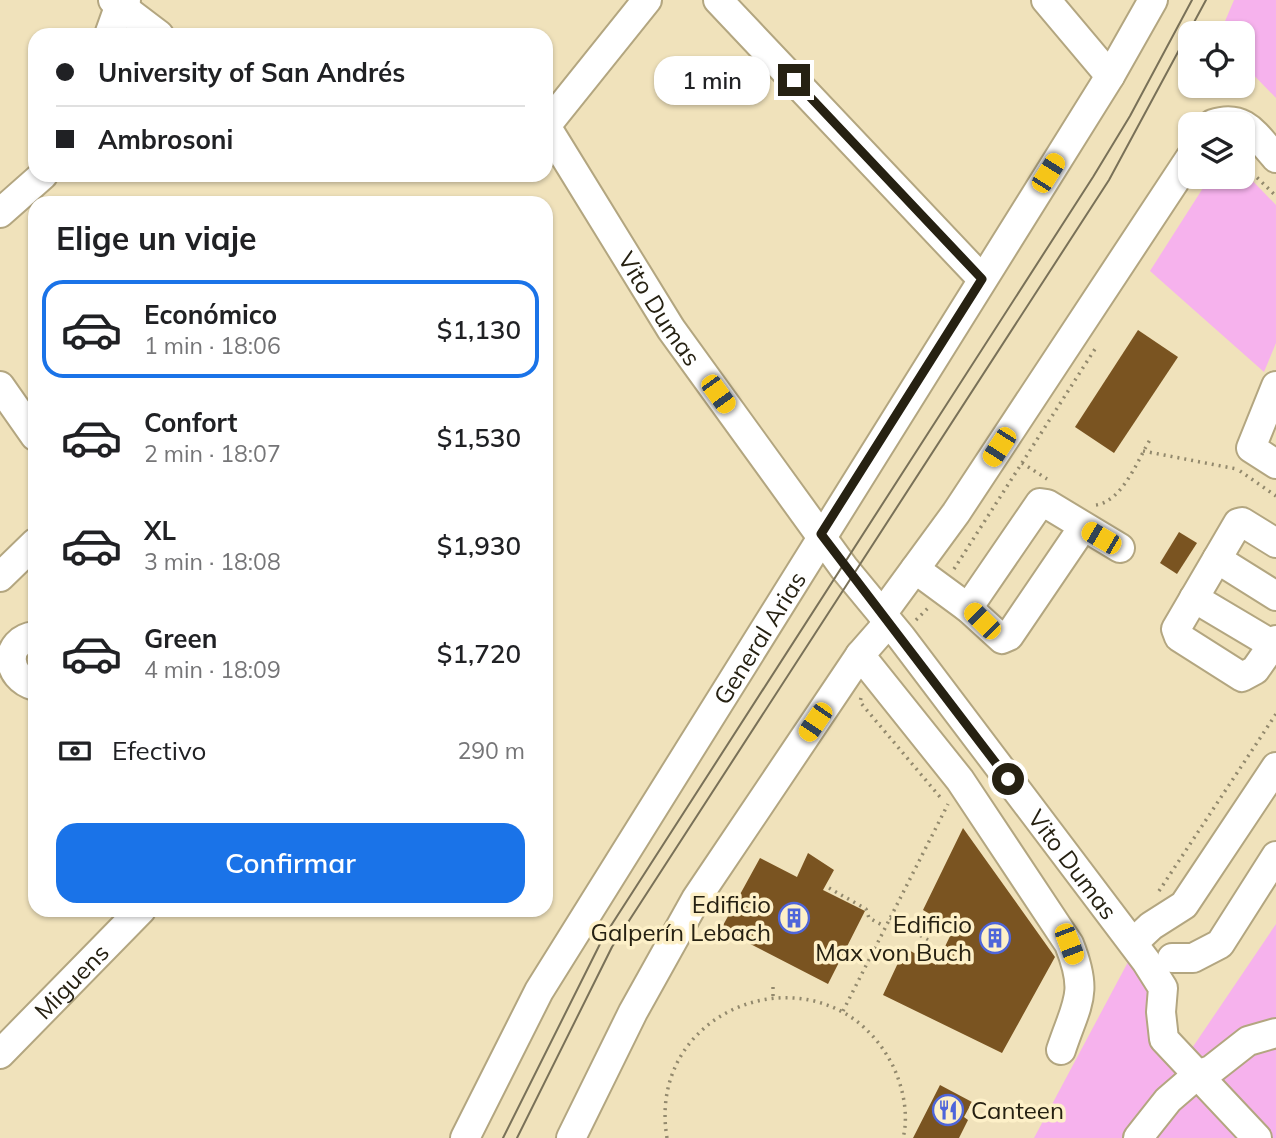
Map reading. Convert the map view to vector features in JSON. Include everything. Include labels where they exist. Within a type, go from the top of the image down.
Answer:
[{"type":"street","points":[[553,117],[647,0]]},
{"type":"street","points":[[718,0],[982,279]]},
{"type":"street","points":[[1046,0],[1110,76]]},
{"type":"street","name":"General Arias","points":[[465,1138],[539,991],[821,534],[1110,76],[1153,0]]},
{"type":"street","points":[[111,28],[119,2],[151,28]]},
{"type":"street","points":[[1255,136],[1276,158]]},
{"type":"street","name":"Vito Dumas","points":[[553,137],[671,329],[821,534],[1133,943],[1164,974]]},
{"type":"street","points":[[570,1138],[633,1012],[696,899],[860,655],[890,625],[915,569],[956,513],[1178,176]]},
{"type":"street","points":[[0,213],[35,182]]},
{"type":"street","points":[[0,386],[28,426]]},
{"type":"street","points":[[1274,397],[1251,448],[1276,464]]},
{"type":"street","points":[[968,608],[1040,503],[1084,515],[1119,548]]},
{"type":"street","points":[[915,569],[942,587],[1002,639],[1009,636],[1084,515]]},
{"type":"street","points":[[1194,598],[1274,643],[1255,670],[1242,677],[1179,637],[1176,629],[1194,598],[1238,523],[1242,522],[1276,543]]},
{"type":"street","points":[[0,577],[28,549]]},
{"type":"street","points":[[1217,559],[1276,596]]},
{"type":"street","points":[[28,639],[19,643],[12,655],[12,669],[20,681],[28,684]]},
{"type":"street","points":[[860,655],[960,780],[1069,944],[1080,973],[1082,989],[1061,1050]]},
{"type":"street","points":[[1257,1138],[1164,1039],[1164,974],[1184,905],[1276,767]]},
{"type":"street","points":[[1164,974],[1220,943],[1276,856]]},
{"type":"street","points":[[1133,943],[1151,926],[1184,905]]},
{"type":"street","name":"Miguens","points":[[0,1054],[134,917]]},
{"type":"street","points":[[1138,1138],[1168,1100],[1197,1075],[1211,1070],[1248,1041],[1276,1033]]},
{"type":"path","points":[[1255,176],[1276,196]]},
{"type":"path","points":[[890,625],[942,587],[1096,348]]},
{"type":"path","points":[[1084,515],[1119,492],[1151,438]]},
{"type":"path","points":[[1143,451],[1239,469]]},
{"type":"path","points":[[1022,463],[1053,483]]},
{"type":"path","points":[[1156,895],[1276,714]]},
{"type":"path","points":[[843,1011],[960,780]]},
{"type":"path","points":[[829,888],[866,909],[869,918],[884,926]]},
{"type":"path","points":[[890,918],[929,940]]},
{"type":"path","points":[[773,987],[773,997]]},
{"type":"path","points":[[667,1138],[664,1121],[667,1089],[678,1059],[697,1034],[721,1014],[750,1001],[773,997],[813,999],[843,1011],[873,1035],[885,1050],[898,1076],[905,1104],[903,1138]]},
{"type":"shaded area","points":[[1234,0],[1276,0],[1276,98],[1255,76],[1255,21],[1225,21]]},
{"type":"shaded area","points":[[1255,183],[1276,205],[1276,343],[1264,372],[1150,271],[1202,189],[1255,189]]},
{"type":"shaded area","points":[[1276,924],[1276,1138],[1034,1138],[1136,947],[1184,1060]]},
{"type":"building","points":[[1138,330],[1178,357],[1114,453],[1075,427]]},
{"type":"building","points":[[1179,532],[1197,543],[1177,574],[1160,563]]},
{"type":"building","name":"Edificio Max von Buch","points":[[963,828],[1055,957],[1002,1053],[883,995],[905,948],[936,965],[954,928],[923,910]]},
{"type":"building","name":"Edificio Galperín Lebach","points":[[808,853],[834,870],[823,890],[865,911],[828,984],[721,929],[760,858],[797,877]]},
{"type":"building","name":"Canteen","points":[[940,1085],[972,1102],[964,1117],[968,1120],[959,1138],[913,1138]]},
{"type":"tram line","points":[[503,1138],[603,938],[1093,177],[1130,116],[1192,0]]},
{"type":"tram line","points":[[517,1138],[612,947],[1109,180],[1206,0]]},
{"type":"place","name":"Edificio Galperín Lebach","points":[[794,918]]},
{"type":"place","name":"Edificio Max von Buch","points":[[995,938]]},
{"type":"place","name":"Canteen","points":[[948,1110]]},
{"type":"route","points":[[794,80],[982,279],[821,534],[844,568],[901,637],[1008,779]]}]
